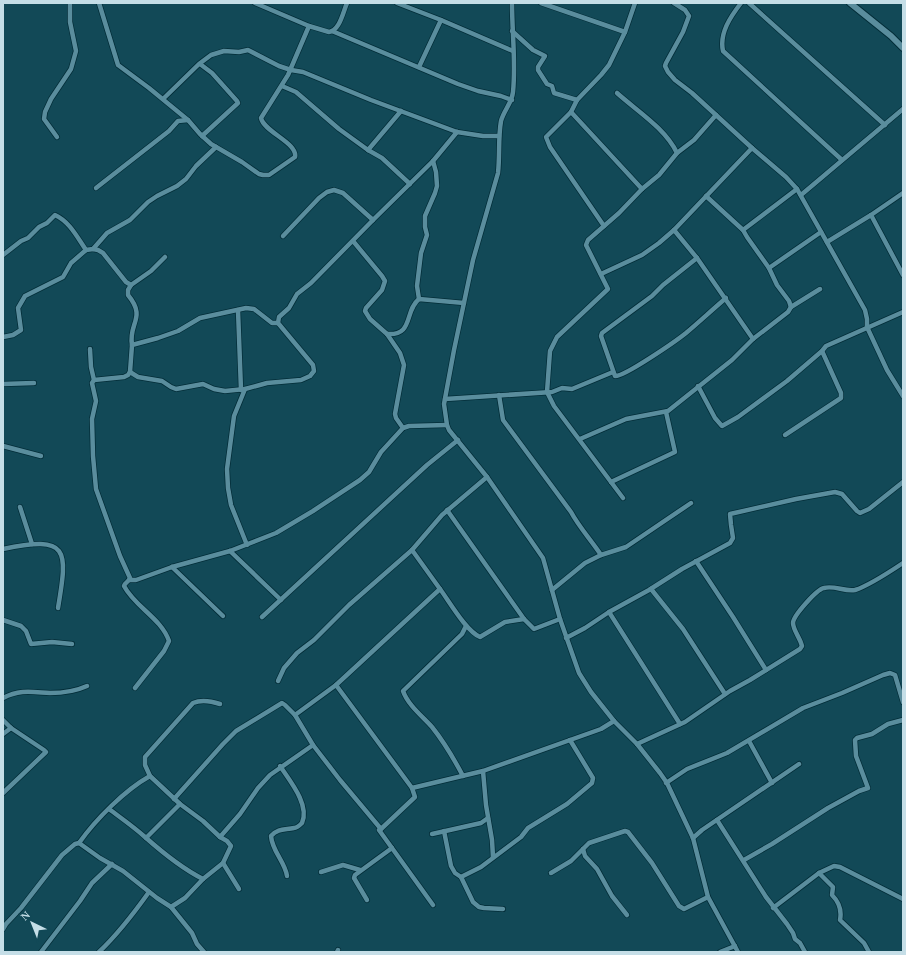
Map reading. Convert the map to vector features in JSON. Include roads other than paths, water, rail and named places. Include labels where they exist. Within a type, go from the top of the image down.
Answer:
[{"type":"street","points":[[58,136],[44,119],[45,112],[52,99],[71,69],[76,51],[70,22],[70,3]]},
{"type":"street","points":[[99,3],[118,65],[188,120],[202,136],[216,147],[262,175],[269,175],[293,159],[295,155],[290,147],[261,121],[261,118],[291,70],[309,26]]},
{"type":"street","points":[[255,3],[309,26],[324,31],[332,31],[458,84],[512,100]]},
{"type":"street","points":[[332,31],[336,28],[347,3]]},
{"type":"street","points":[[397,3],[513,51]]},
{"type":"street","points":[[512,3],[514,74],[513,94],[512,100],[502,118],[499,136],[500,162],[498,173],[473,260],[464,303],[445,399],[444,411],[447,424],[449,430],[487,477],[541,555],[566,638],[579,673],[591,692],[614,721],[637,744],[666,783],[693,838],[708,897],[738,952]]},
{"type":"street","points":[[541,3],[624,32]]},
{"type":"street","points":[[604,226],[546,136],[571,112],[577,100],[601,75],[609,64],[624,32],[635,3]]},
{"type":"street","points":[[674,3],[685,10],[689,16],[683,32],[665,66],[675,80],[786,177],[802,195],[826,242],[865,310],[867,327],[887,370],[903,396]]},
{"type":"street","points":[[741,3],[729,19],[725,30],[722,45],[724,50],[842,160]]},
{"type":"street","points":[[749,3],[885,125]]},
{"type":"street","points":[[850,3],[891,36],[903,48]]},
{"type":"street","points":[[419,67],[441,20]]},
{"type":"street","points":[[512,31],[533,50],[545,56],[538,67],[538,70],[547,84],[552,86],[554,93],[577,100]]},
{"type":"street","points":[[162,99],[211,55],[224,51],[239,52],[248,50],[279,66],[303,72],[371,100],[457,132],[483,136],[499,136]]},
{"type":"street","points":[[200,64],[212,73],[238,103],[202,136]]},
{"type":"street","points":[[282,86],[296,92],[368,150],[382,158],[410,184]]},
{"type":"street","points":[[617,93],[666,137],[677,153]]},
{"type":"street","points":[[802,195],[903,110]]},
{"type":"street","points":[[368,150],[401,111]]},
{"type":"street","points":[[571,112],[642,189]]},
{"type":"street","points":[[623,498],[580,439],[557,411],[547,392],[550,351],[557,337],[608,289],[586,243],[642,189],[659,175],[677,153],[694,140],[716,115]]},
{"type":"street","points":[[96,188],[169,131],[178,121],[188,120]]},
{"type":"street","points":[[130,372],[138,377],[162,381],[170,387],[176,389],[203,384],[219,390],[243,390],[268,383],[302,380],[313,374],[313,365],[278,323],[279,317],[289,308],[297,294],[312,283],[373,220],[434,162],[457,132]]},
{"type":"street","points":[[93,249],[108,233],[130,220],[148,202],[178,186],[216,147]]},
{"type":"street","points":[[601,274],[642,255],[674,230],[752,148]]},
{"type":"street","points":[[419,299],[416,286],[421,253],[427,235],[425,216],[436,193],[437,186],[434,162]]},
{"type":"street","points":[[743,230],[797,189]]},
{"type":"street","points":[[284,236],[319,198],[327,192],[334,190],[343,193],[350,201],[373,220]]},
{"type":"street","points":[[826,242],[871,215],[903,193]]},
{"type":"street","points":[[706,196],[743,230],[769,268],[777,285],[789,301],[791,307]]},
{"type":"street","points":[[3,255],[21,241],[28,238],[39,227],[47,223],[55,215],[70,227],[78,236],[86,250]]},
{"type":"street","points":[[871,215],[903,274]]},
{"type":"street","points":[[674,230],[697,258],[726,298],[753,339]]},
{"type":"street","points":[[769,268],[821,232]]},
{"type":"street","points":[[353,241],[385,280],[382,290],[365,311],[370,319],[387,334],[400,353],[404,365],[395,414],[403,428]]},
{"type":"street","points":[[3,337],[21,330],[18,308],[25,296],[63,277],[71,264],[86,250],[93,249],[103,253],[126,282],[131,285]]},
{"type":"street","points":[[94,380],[124,377],[130,372],[132,333],[137,312],[135,304],[128,295],[128,290],[131,285],[151,271],[165,257]]},
{"type":"street","points":[[697,258],[663,285],[652,296],[602,333],[601,336],[614,376],[618,376],[634,368],[660,351],[684,334],[726,298]]},
{"type":"street","points":[[580,439],[626,419],[666,412],[732,360],[753,339],[788,312],[791,307],[820,289]]},
{"type":"street","points":[[387,334],[396,334],[404,329],[414,302],[419,299],[464,303]]},
{"type":"street","points":[[132,345],[178,331],[200,318],[246,308],[254,309],[272,323],[278,323]]},
{"type":"street","points":[[238,310],[243,390],[234,416],[227,469],[231,505],[247,544]]},
{"type":"street","points":[[698,386],[718,423],[722,426],[738,417],[787,381],[826,346],[903,312]]},
{"type":"street","points":[[90,349],[91,367],[94,380],[92,383],[96,401],[92,419],[96,489],[120,556],[130,578],[129,580]]},
{"type":"street","points":[[784,435],[841,398],[841,393],[822,351]]},
{"type":"street","points":[[445,399],[552,392],[562,388],[572,389],[613,372]]},
{"type":"street","points":[[3,384],[34,383]]},
{"type":"street","points":[[499,395],[503,420],[591,539],[601,555]]},
{"type":"street","points":[[611,482],[675,452],[666,412]]},
{"type":"street","points":[[135,688],[169,643],[168,636],[151,615],[125,588],[124,585],[129,580],[136,580],[172,567],[230,551],[276,532],[313,511],[360,480],[369,472],[381,452],[403,428],[409,426],[447,424]]},
{"type":"street","points":[[262,617],[427,465],[458,440]]},
{"type":"street","points":[[3,446],[41,456]]},
{"type":"street","points":[[278,681],[284,668],[297,653],[314,640],[350,605],[412,550],[447,510],[487,477]]},
{"type":"street","points":[[566,638],[585,628],[609,612],[652,589],[671,575],[733,541],[730,514],[734,512],[835,492],[842,494],[860,513],[869,509],[903,482]]},
{"type":"street","points":[[552,590],[585,563],[601,555],[626,547],[691,503]]},
{"type":"street","points":[[20,507],[32,544]]},
{"type":"street","points":[[447,510],[524,619],[534,628],[560,619]]},
{"type":"street","points":[[3,549],[32,544],[50,544],[59,550],[62,554],[64,576],[58,608]]},
{"type":"street","points":[[412,550],[466,626],[474,634],[480,637],[504,622],[524,619]]},
{"type":"street","points":[[230,551],[281,600]]},
{"type":"street","points":[[696,561],[766,670]]},
{"type":"street","points":[[637,744],[680,724],[725,694],[802,647],[802,643],[793,625],[793,620],[796,614],[819,590],[827,587],[853,590],[886,574],[903,563]]},
{"type":"street","points":[[172,567],[223,616]]},
{"type":"street","points":[[295,715],[336,685],[440,589]]},
{"type":"street","points":[[652,589],[683,629],[725,694]]},
{"type":"street","points":[[609,612],[680,724]]},
{"type":"street","points":[[3,620],[21,626],[26,631],[31,644],[52,642],[72,644]]},
{"type":"street","points":[[463,776],[455,761],[432,728],[409,702],[403,691],[462,634],[466,626]]},
{"type":"street","points":[[666,783],[687,768],[727,754],[803,708],[890,673],[895,675],[903,702]]},
{"type":"street","points":[[336,685],[412,788],[415,797],[381,830]]},
{"type":"street","points":[[3,698],[17,692],[64,692],[87,686]]},
{"type":"street","points":[[171,907],[185,898],[203,879],[223,863],[231,846],[202,820],[174,799],[150,776],[145,765],[145,757],[191,704],[196,701],[210,701],[220,704]]},
{"type":"street","points":[[174,799],[236,731],[282,703],[295,715],[313,745],[381,830],[379,830],[433,905]]},
{"type":"street","points":[[3,720],[11,728],[46,752],[3,793]]},
{"type":"street","points":[[744,860],[828,808],[868,788],[856,756],[855,740],[857,738],[872,734],[888,724],[903,720]]},
{"type":"street","points":[[412,788],[483,771],[529,756],[554,745],[601,729],[614,721]]},
{"type":"street","points":[[3,734],[11,728]]},
{"type":"street","points":[[461,877],[481,867],[521,837],[528,828],[567,804],[592,783],[593,778],[570,740]]},
{"type":"street","points":[[749,741],[772,783]]},
{"type":"street","points":[[220,837],[270,775],[280,766],[313,745]]},
{"type":"street","points":[[693,838],[702,830],[799,764]]},
{"type":"street","points":[[280,766],[295,788],[305,810],[302,823],[295,828],[281,830],[271,836],[278,856],[284,865],[287,876]]},
{"type":"street","points":[[483,771],[493,857]]},
{"type":"street","points":[[3,929],[62,855],[79,843],[130,788],[150,776]]},
{"type":"street","points":[[146,838],[180,804]]},
{"type":"street","points":[[109,809],[154,846],[203,879]]},
{"type":"street","points":[[432,834],[481,823],[488,818]]},
{"type":"street","points":[[717,820],[744,860],[773,908],[787,924],[805,952]]},
{"type":"street","points":[[444,831],[451,866],[455,873],[461,877],[473,902],[484,908],[503,909]]},
{"type":"street","points":[[551,873],[567,864],[589,843],[611,837],[622,831],[628,832],[652,863],[679,906],[684,909],[708,897]]},
{"type":"street","points":[[79,843],[100,858],[123,870],[149,892],[171,907],[192,933],[197,944],[204,952]]},
{"type":"street","points":[[367,900],[354,878],[360,870],[392,848]]},
{"type":"street","points":[[583,849],[585,856],[598,869],[609,893],[627,915]]},
{"type":"street","points":[[578,855],[585,856]]},
{"type":"street","points":[[223,863],[239,889]]},
{"type":"street","points":[[41,952],[69,917],[92,883],[112,864]]},
{"type":"street","points":[[321,872],[344,865],[360,870]]},
{"type":"street","points":[[773,908],[819,873],[834,866],[840,867],[903,900]]},
{"type":"street","points":[[819,873],[833,887],[832,895],[838,903],[841,912],[840,920],[864,943],[869,952]]},
{"type":"street","points":[[99,952],[108,944],[128,920],[149,892]]},
{"type":"street","points":[[3,919],[16,914]]},
{"type":"street","points":[[720,952],[735,946]]}]
